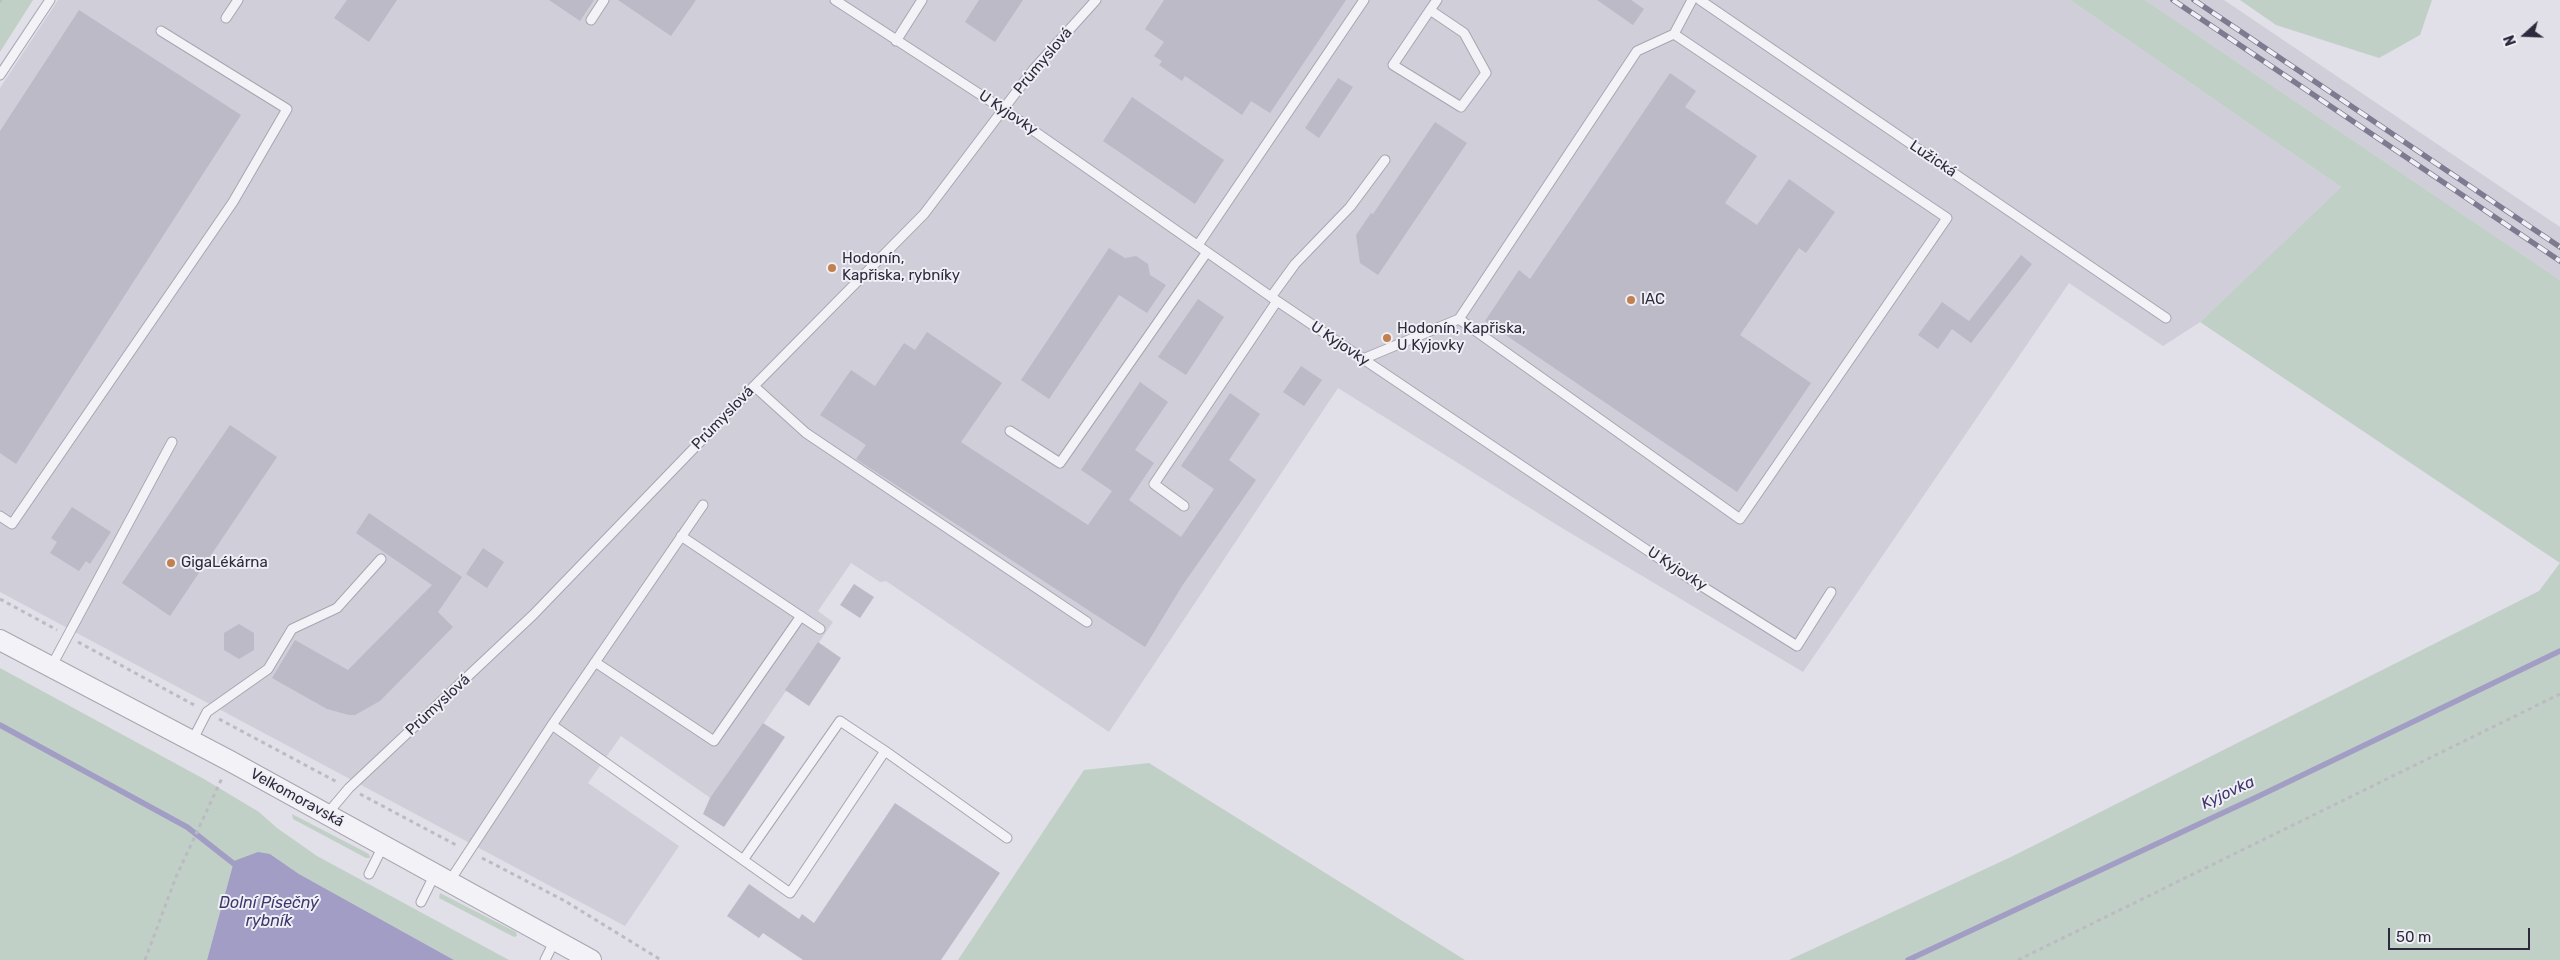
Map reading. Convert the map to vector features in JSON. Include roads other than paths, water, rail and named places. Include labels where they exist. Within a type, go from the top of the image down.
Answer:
[{"type":"street","name":"Velkomoravská","points":[[0,640],[230,761],[591,960]]},
{"type":"lane","points":[[0,75],[50,0]]},
{"type":"lane","points":[[226,18],[238,0]]},
{"type":"lane","points":[[590,20],[604,0]]},
{"type":"lane","name":"U Kyjovky","points":[[835,0],[1004,110],[1274,299],[1681,573],[1797,646],[1831,592]]},
{"type":"lane","points":[[896,41],[922,0]]},
{"type":"lane","name":"Průmyslová","points":[[327,814],[349,788],[533,615],[754,386],[924,214],[1033,70],[1096,0]]},
{"type":"lane","points":[[1198,246],[1364,0]]},
{"type":"lane","points":[[1430,10],[1464,32],[1486,73],[1461,107],[1393,65],[1430,10],[1437,0]]},
{"type":"lane","points":[[1364,359],[1459,319],[1637,51],[1674,34],[1692,0]]},
{"type":"lane","name":"Lužická","points":[[1700,0],[2166,318]]},
{"type":"lane","points":[[0,516],[12,524],[233,202],[287,109],[162,31]]},
{"type":"lane","points":[[1459,319],[1740,520],[1947,218],[1674,34]]},
{"type":"lane","points":[[1184,506],[1154,484],[1274,299],[1294,264],[1350,207],[1385,160]]},
{"type":"lane","points":[[1010,431],[1060,463],[1207,252]]},
{"type":"lane","points":[[754,386],[806,433],[1087,622]]},
{"type":"lane","points":[[51,667],[172,442]]},
{"type":"lane","points":[[421,902],[469,851],[552,725],[703,505]]},
{"type":"lane","points":[[681,536],[820,629]]},
{"type":"lane","points":[[192,741],[207,712],[268,669],[292,629],[337,608],[381,559]]},
{"type":"lane","points":[[595,662],[714,741],[801,616]]},
{"type":"lane","points":[[744,860],[840,721],[1006,838]]},
{"type":"lane","points":[[552,725],[790,893],[885,751]]},
{"type":"lane","points":[[369,874],[383,846]]},
{"type":"lane","points":[[545,960],[555,940]]},
{"type":"water","name":"Dolní Písečný rybník","points":[[258,852],[270,854],[299,874],[454,960],[207,960],[234,861]]},
{"type":"waterway","name":"Kyjovka","points":[[1908,960],[2259,796],[2560,651]]},
{"type":"waterway","points":[[0,725],[187,827],[238,867]]},
{"type":"railway","points":[[2173,0],[2560,261]]},
{"type":"railway","points":[[2194,0],[2560,247]]},
{"type":"place","name":"Hodonín, Kapřiska, rybníky","points":[[832,268]]},
{"type":"place","name":"IAC","points":[[1631,300]]},
{"type":"place","name":"Hodonín, Kapřiska, U Kyjovky","points":[[1387,338]]},
{"type":"place","name":"GigaLékárna","points":[[171,563]]}]
